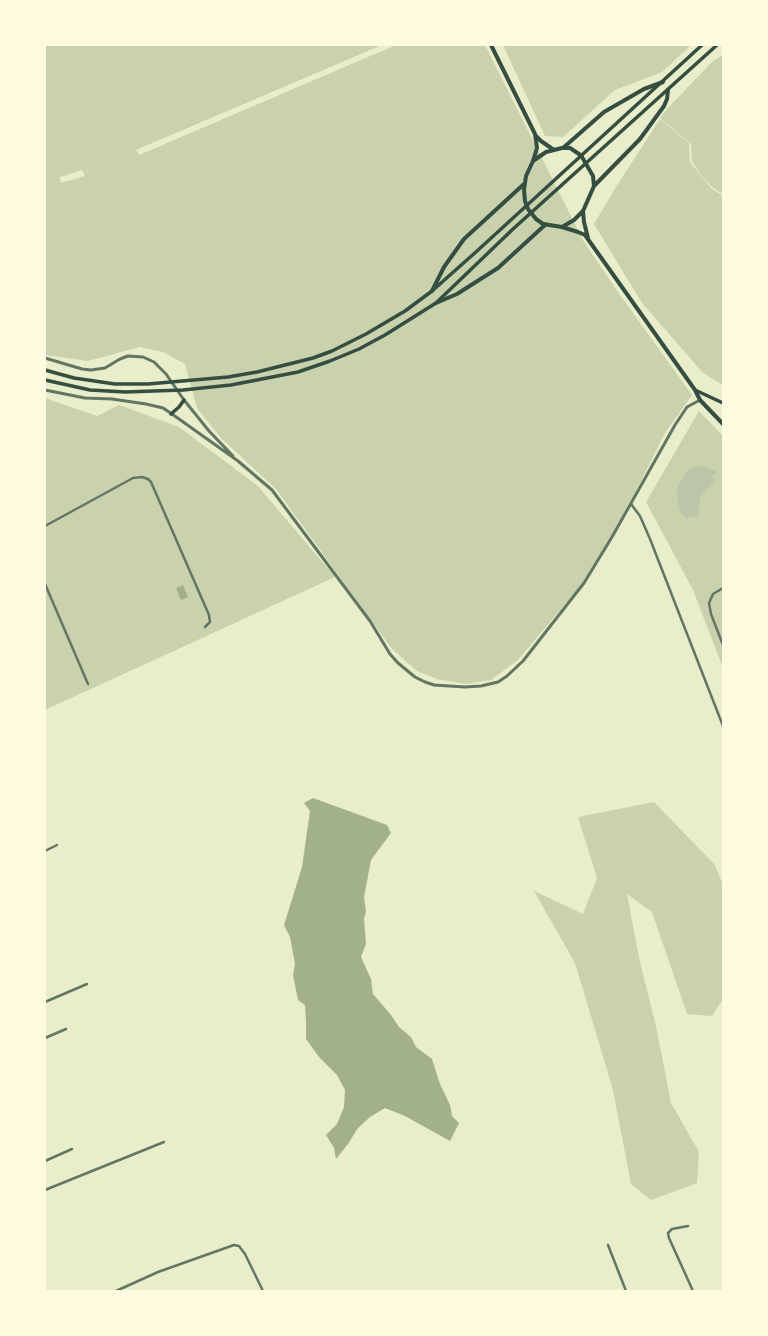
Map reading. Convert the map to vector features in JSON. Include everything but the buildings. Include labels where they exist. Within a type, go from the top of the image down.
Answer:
[{"type":"main road","points":[[491,45],[535,134],[541,141],[554,150]]},
{"type":"main road","points":[[697,50],[699,45]]},
{"type":"main road","points":[[45,370],[74,378],[115,384],[159,383],[228,377],[257,372],[313,358],[332,351],[392,319],[432,291],[702,45]]},
{"type":"main road","points":[[436,303],[513,229],[717,46]]},
{"type":"main road","points":[[562,148],[604,112],[644,89],[662,82]]},
{"type":"main road","points":[[562,226],[574,220],[583,211],[594,186],[640,139],[664,106],[667,99],[668,90]]},
{"type":"main road","points":[[535,134],[537,148],[524,184],[525,201],[529,212],[540,222],[562,226],[585,235],[695,390],[700,400],[723,424]]},
{"type":"main road","points":[[533,162],[546,152],[562,148],[570,148],[579,154],[590,170],[594,180],[594,186]]},
{"type":"main road","points":[[432,291],[444,267],[464,239],[524,184]]},
{"type":"main road","points":[[583,211],[584,222],[589,240]]},
{"type":"main road","points":[[45,380],[76,388],[104,392],[164,391],[231,385],[311,367],[359,349],[385,335],[436,303],[457,294],[498,268],[546,224]]},
{"type":"main road","points":[[695,390],[723,403]]},
{"type":"main road","points":[[171,414],[179,408],[184,400]]},
{"type":"street","points":[[45,358],[82,369],[91,370],[105,368],[128,356],[143,357],[154,362],[160,367],[209,431],[238,461]]},
{"type":"street","points":[[45,390],[85,398],[112,399],[163,408],[238,461],[261,480],[282,502],[370,622],[390,654],[415,677],[434,685],[450,687],[471,687],[492,684],[507,676],[523,661],[584,583],[675,426],[688,408],[700,400]]},
{"type":"street","points":[[45,526],[133,478],[142,477],[148,479],[151,482],[208,615],[210,622],[205,627]]},
{"type":"street","points":[[631,504],[640,516],[650,539],[723,726]]},
{"type":"street","points":[[45,584],[88,684]]},
{"type":"street","points":[[723,588],[713,594],[709,603],[711,614],[723,645]]},
{"type":"street","points":[[45,851],[57,845]]},
{"type":"street","points":[[45,1002],[87,984]]},
{"type":"street","points":[[45,1038],[66,1029]]},
{"type":"street","points":[[45,1190],[164,1142]]},
{"type":"street","points":[[45,1161],[72,1149]]},
{"type":"street","points":[[688,1226],[672,1228],[668,1233],[693,1291]]},
{"type":"street","points":[[116,1291],[158,1272],[234,1245],[239,1246],[245,1254],[263,1291]]},
{"type":"street","points":[[608,1245],[626,1291]]},
{"type":"shaded area","points":[[45,45],[382,45],[136,150],[139,155],[396,45],[485,45],[584,242],[692,395],[665,433],[607,544],[583,583],[518,660],[491,680],[466,684],[437,679],[417,671],[392,649],[276,489],[221,438],[197,408],[185,364],[163,352],[140,347],[88,361],[45,355]],"holes":[[[82,170],[85,176],[61,183],[60,177]]]},
{"type":"shaded area","points":[[503,45],[691,45],[662,72],[615,90],[563,137],[545,136]]},
{"type":"shaded area","points":[[723,55],[723,194],[712,187],[701,175],[692,161],[691,144],[660,118],[713,61]]},
{"type":"shaded area","points":[[660,119],[689,143],[690,162],[711,188],[723,196],[723,385],[703,373],[642,303],[594,224]]},
{"type":"shaded area","points":[[45,398],[97,416],[119,405],[179,427],[258,486],[335,577],[45,710]]},
{"type":"shaded area","points":[[699,411],[723,436],[723,668],[693,590],[646,502]]},
{"type":"shaded area","points":[[183,585],[188,597],[181,600],[176,588]]},
{"type":"shaded area","points":[[313,798],[387,825],[391,833],[371,860],[364,897],[366,912],[364,918],[366,944],[361,957],[371,979],[373,994],[399,1027],[411,1037],[416,1047],[432,1059],[440,1084],[450,1105],[452,1116],[459,1123],[450,1141],[405,1116],[385,1108],[370,1117],[358,1128],[336,1159],[334,1148],[326,1135],[337,1124],[344,1107],[345,1090],[337,1075],[319,1057],[306,1039],[305,1005],[298,1000],[293,975],[295,964],[290,937],[284,925],[302,867],[310,811],[304,803]]},
{"type":"shaded area","points":[[654,802],[715,865],[723,885],[723,999],[712,1016],[687,1014],[652,912],[627,894],[639,958],[656,1026],[671,1103],[699,1152],[697,1183],[651,1200],[631,1184],[613,1090],[575,963],[534,891],[583,914],[597,878],[578,817]]}]
